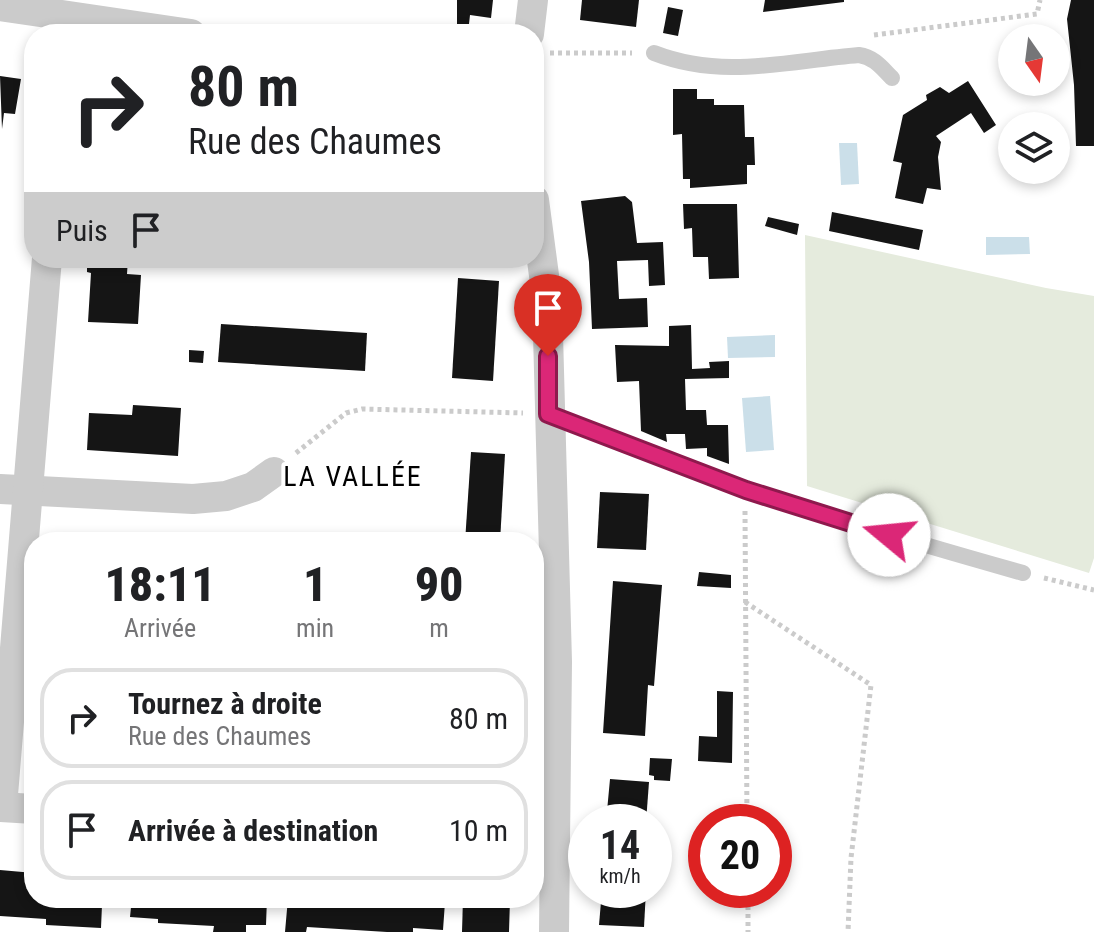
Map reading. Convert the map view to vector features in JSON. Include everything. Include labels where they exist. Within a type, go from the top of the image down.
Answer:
[{"type":"street","points":[[533,0],[535,24]]},
{"type":"street","points":[[0,6],[63,24]]},
{"type":"street","points":[[24,808],[1,807],[14,489],[46,268]]},
{"type":"street","points":[[543,268],[547,298],[557,662],[545,835],[554,932]]},
{"type":"street","points":[[14,489],[193,499],[226,496],[253,487],[274,472]]},
{"type":"lane","points":[[654,53],[681,64],[717,68],[859,55],[876,62],[892,78]]},
{"type":"lane","points":[[548,414],[746,490],[1023,573]]},
{"type":"path","points":[[544,45],[654,53]]},
{"type":"path","points":[[274,472],[346,413],[362,409],[548,414]]},
{"type":"path","points":[[746,490],[747,804]]},
{"type":"path","points":[[1023,573],[1094,590]]},
{"type":"path","points":[[745,602],[871,685],[851,858],[848,932]]},
{"type":"path","points":[[748,908],[748,932]]},
{"type":"shaded area","points":[[805,235],[1094,296],[1094,558],[1089,573],[807,486]]},
{"type":"water","points":[[839,143],[857,143],[859,184],[841,185]]},
{"type":"water","points":[[986,237],[1029,237],[1030,254],[986,255]]},
{"type":"water","points":[[775,335],[775,357],[728,358],[727,337]]},
{"type":"water","points":[[770,396],[774,450],[746,452],[742,398]]},
{"type":"building","points":[[457,0],[493,0],[491,18],[470,15],[469,24],[457,24]]},
{"type":"building","points":[[582,0],[639,0],[636,27],[580,20]]},
{"type":"building","points":[[765,0],[844,0],[844,2],[763,12]]},
{"type":"building","points":[[1071,0],[1094,0],[1094,146],[1076,146],[1070,24],[1067,19]]},
{"type":"building","points":[[668,7],[683,10],[678,36],[663,33]]},
{"type":"building","points":[[0,76],[21,79],[15,114],[4,113],[2,129]]},
{"type":"building","points":[[968,81],[996,125],[984,133],[971,113],[936,136],[941,142],[938,157],[941,190],[927,188],[923,204],[895,198],[902,163],[893,161],[903,115],[927,100],[926,95],[940,87],[949,93]]},
{"type":"building","points":[[673,89],[697,89],[697,99],[714,99],[714,105],[744,105],[745,137],[754,137],[755,165],[747,165],[747,184],[690,188],[690,179],[683,179],[682,134],[673,135]]},
{"type":"building","points":[[625,196],[632,202],[637,243],[663,242],[665,285],[649,286],[648,260],[617,261],[619,299],[647,298],[648,327],[592,329],[589,262],[581,201]]},
{"type":"building","points":[[683,204],[737,204],[739,278],[709,279],[708,257],[693,257],[692,228],[684,229]]},
{"type":"building","points":[[832,212],[923,230],[919,250],[829,231]]},
{"type":"building","points":[[768,217],[799,224],[797,235],[765,226]]},
{"type":"building","points":[[87,268],[127,268],[127,274],[141,275],[138,324],[88,322],[91,273],[87,272]]},
{"type":"building","points":[[458,278],[499,281],[493,381],[452,378]]},
{"type":"building","points":[[221,324],[367,333],[365,371],[218,362]]},
{"type":"building","points":[[691,325],[692,369],[710,368],[709,362],[729,361],[729,378],[685,379],[686,410],[706,410],[707,425],[728,425],[729,464],[707,456],[707,448],[686,449],[685,434],[666,434],[667,442],[641,431],[639,381],[617,382],[615,345],[669,346],[669,326]]},
{"type":"building","points":[[189,350],[204,351],[203,363],[189,362]]},
{"type":"building","points":[[133,405],[181,408],[178,456],[87,450],[89,413],[132,415]]},
{"type":"building","points":[[471,452],[505,454],[501,532],[466,532]]},
{"type":"building","points":[[600,492],[649,494],[646,550],[597,548]]},
{"type":"building","points":[[699,572],[731,575],[731,588],[697,586]]},
{"type":"building","points":[[613,581],[662,585],[654,686],[648,685],[645,736],[603,733]]},
{"type":"building","points":[[717,691],[733,692],[732,763],[698,761],[699,736],[717,737]]},
{"type":"building","points":[[650,758],[672,759],[670,781],[654,780],[654,776],[649,775]]},
{"type":"building","points":[[610,779],[649,782],[647,804],[608,804]]},
{"type":"building","points":[[0,870],[24,872],[24,908],[102,908],[101,928],[46,925],[46,919],[0,916]]},
{"type":"building","points":[[131,908],[267,908],[266,925],[246,925],[246,932],[213,932],[214,926],[158,923],[158,919],[130,917]]},
{"type":"building","points":[[287,908],[445,908],[443,930],[413,928],[413,932],[387,932],[307,927],[306,932],[285,932]]},
{"type":"building","points":[[463,908],[510,908],[509,932],[462,932]]},
{"type":"building","points":[[600,908],[645,908],[644,927],[599,925]]},
{"type":"district","name":"LA VALLÉE","points":[[353,476]]},
{"type":"route","points":[[548,356],[548,414],[746,490],[889,535]]}]
